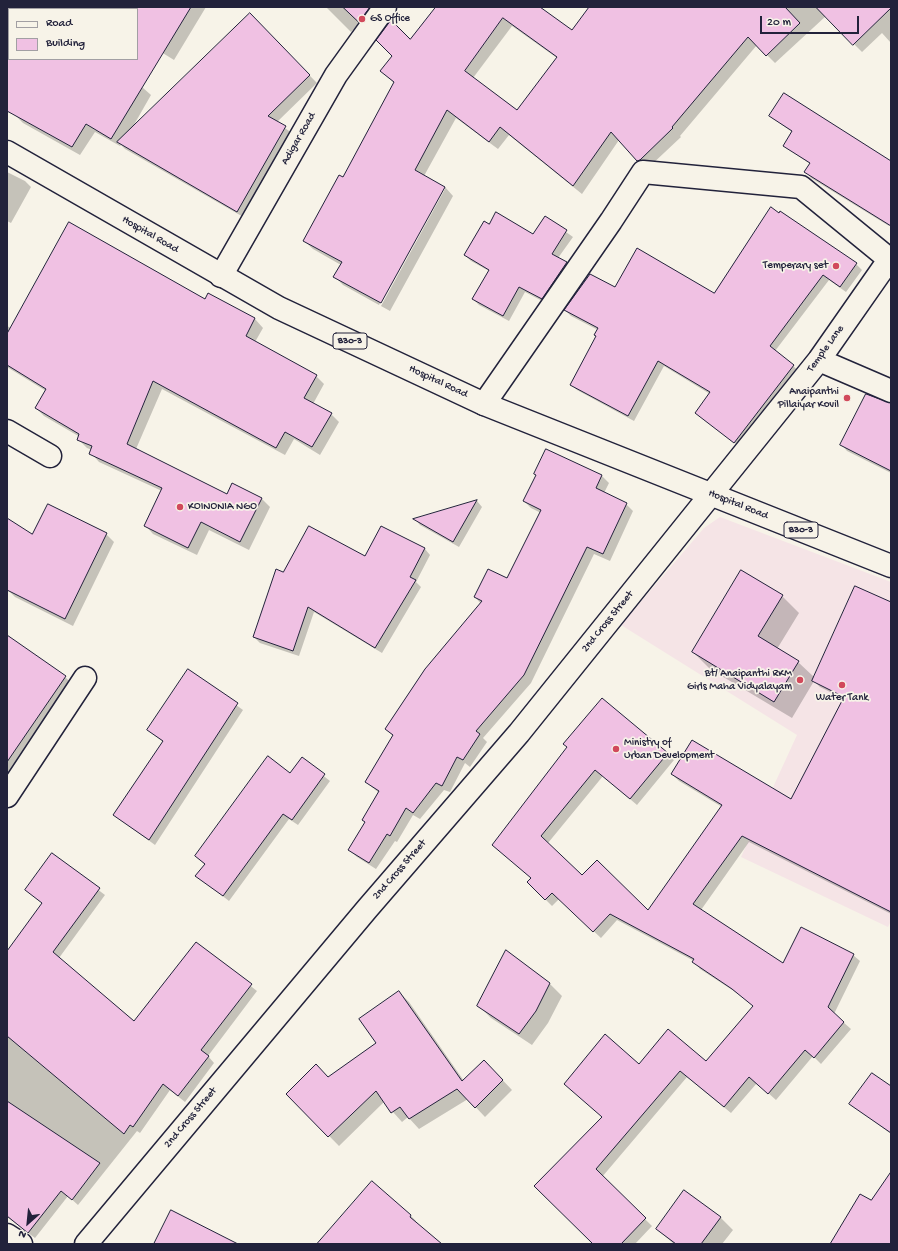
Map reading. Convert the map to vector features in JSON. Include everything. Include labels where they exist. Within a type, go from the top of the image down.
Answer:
[{"type":"street","name":"Adigar Road","points":[[221,276],[336,75],[385,7]]},
{"type":"street","name":"Hospital Road","points":[[7,152],[279,308],[484,404],[891,566]]},
{"type":"street","points":[[484,404],[611,222],[643,172],[801,186],[890,258]]},
{"type":"street","name":"Temple Lane","points":[[710,494],[819,360],[890,258]]},
{"type":"street","points":[[819,360],[891,391]]},
{"type":"street","points":[[7,431],[50,456]]},
{"type":"street","name":"2nd Cross Street","points":[[86,1244],[352,927],[519,733],[710,494]]},
{"type":"street","points":[[7,796],[84,678]]},
{"type":"street","points":[[7,1235],[21,1244]]},
{"type":"shaded area","name":"Bt/ Anaipanthi RKM Girls Maha Vidyalayam","points":[[720,517],[891,582],[891,921],[888,927],[741,857],[797,735],[621,625],[704,528]]},
{"type":"building","points":[[191,7],[111,139],[86,124],[72,147],[7,111],[7,59],[138,60],[137,8]]},
{"type":"building","points":[[343,7],[370,7],[359,22]]},
{"type":"building","points":[[436,7],[540,7],[572,30],[589,7],[785,7],[800,23],[766,56],[748,37],[672,127],[673,128],[640,160],[637,161],[611,132],[573,186],[500,127],[489,142],[447,110],[415,170],[445,187],[381,303],[333,277],[342,262],[303,241],[339,175],[343,177],[394,82],[380,71],[392,56],[376,40],[391,20],[410,39]],"holes":[[[503,18],[557,57],[517,110],[465,71]]]},
{"type":"building","points":[[816,7],[891,7],[891,8],[853,45]]},
{"type":"building","points":[[250,13],[310,75],[268,116],[286,126],[237,212],[117,142]]},
{"type":"building","points":[[784,93],[891,161],[891,226],[804,172],[810,163],[783,146],[792,131],[769,116]]},
{"type":"building","points":[[771,207],[779,213],[780,211],[857,263],[840,287],[823,275],[770,346],[794,365],[734,443],[695,413],[710,392],[658,361],[628,416],[570,385],[596,336],[594,335],[598,328],[564,310],[590,274],[615,287],[637,248],[714,293]]},
{"type":"building","points":[[496,212],[533,234],[545,216],[567,230],[552,254],[567,262],[542,299],[519,287],[503,316],[472,299],[489,270],[464,255],[484,221],[489,224]]},
{"type":"building","points":[[69,222],[205,299],[208,293],[255,318],[246,336],[317,375],[304,398],[332,413],[312,447],[285,432],[276,448],[153,381],[127,444],[227,494],[232,483],[262,498],[240,542],[201,522],[188,548],[144,526],[162,488],[89,454],[92,446],[77,440],[79,434],[35,408],[46,389],[7,365],[7,334]]},
{"type":"building","points":[[866,394],[891,403],[891,471],[840,445]]},
{"type":"building","points":[[546,449],[602,475],[596,488],[627,503],[603,554],[587,547],[524,675],[476,731],[480,734],[463,760],[457,757],[442,786],[436,783],[413,813],[406,808],[390,836],[387,834],[369,863],[348,850],[365,822],[362,820],[379,791],[365,782],[393,735],[385,729],[425,669],[482,601],[474,597],[488,569],[507,578],[541,510],[523,501],[536,475],[534,474]]},
{"type":"building","points":[[477,500],[453,542],[413,519]]},
{"type":"building","points":[[48,504],[107,533],[65,619],[7,590],[7,518],[32,534]]},
{"type":"building","points":[[309,526],[365,556],[381,526],[425,548],[410,577],[416,580],[375,648],[308,607],[293,651],[253,637],[276,569],[283,572]]},
{"type":"building","points":[[741,570],[783,595],[758,636],[799,661],[774,702],[692,652]]},
{"type":"building","points":[[855,586],[891,602],[891,912],[742,836],[693,904],[783,963],[801,927],[854,954],[828,1007],[844,1022],[814,1058],[805,1050],[768,1094],[749,1077],[724,1107],[680,1071],[596,1169],[646,1218],[621,1244],[593,1244],[534,1186],[602,1117],[564,1084],[605,1034],[639,1064],[668,1029],[706,1061],[753,1006],[732,989],[692,962],[694,959],[610,914],[593,932],[552,893],[545,900],[527,882],[531,878],[492,845],[567,747],[563,744],[602,698],[668,753],[630,799],[595,770],[541,836],[582,875],[597,860],[648,910],[722,805],[671,774],[692,740],[791,799],[844,697],[812,681]]},
{"type":"building","points":[[7,635],[66,676],[7,762]]},
{"type":"building","points":[[188,669],[238,703],[149,840],[113,815],[163,741],[147,730]]},
{"type":"building","points":[[268,756],[290,773],[302,757],[325,774],[292,820],[283,814],[223,896],[195,876],[205,864],[195,856]]},
{"type":"building","points":[[52,853],[100,888],[53,952],[134,1021],[196,942],[252,984],[201,1050],[209,1056],[178,1096],[163,1084],[133,1127],[130,1125],[124,1134],[7,1036],[7,951],[42,903],[25,890]]},
{"type":"building","points":[[506,950],[550,983],[536,1011],[519,1034],[477,1006]]},
{"type":"building","points":[[399,991],[462,1081],[484,1060],[503,1080],[475,1108],[457,1089],[409,1119],[400,1107],[391,1113],[376,1091],[328,1137],[286,1094],[316,1064],[328,1077],[376,1043],[359,1019]]},
{"type":"building","points":[[872,1073],[891,1086],[891,1133],[849,1104]]},
{"type":"building","points":[[7,1101],[100,1163],[72,1200],[61,1191],[28,1233],[7,1216]]},
{"type":"building","points":[[891,1172],[891,1244],[830,1244],[860,1194],[871,1200]]},
{"type":"building","points":[[372,1181],[411,1215],[410,1217],[442,1244],[317,1244]]},
{"type":"building","points":[[684,1190],[721,1217],[701,1244],[676,1244],[656,1229]]},
{"type":"building","points":[[171,1210],[238,1244],[154,1244]]},
{"type":"place","name":"GS Office","points":[[362,19]]},
{"type":"place","name":"Temperary set","points":[[836,266]]},
{"type":"place","name":"Anaipanthi Pillaiyar Kovil","points":[[847,398]]},
{"type":"place","name":"KOINONIA NGO","points":[[180,507]]},
{"type":"place","name":"Bt/ Anaipanthi RKM Girls Maha Vidyalayam","points":[[800,680]]},
{"type":"place","name":"Water Tank","points":[[842,685]]},
{"type":"place","name":"Ministry of Urban Development","points":[[616,749]]}]
